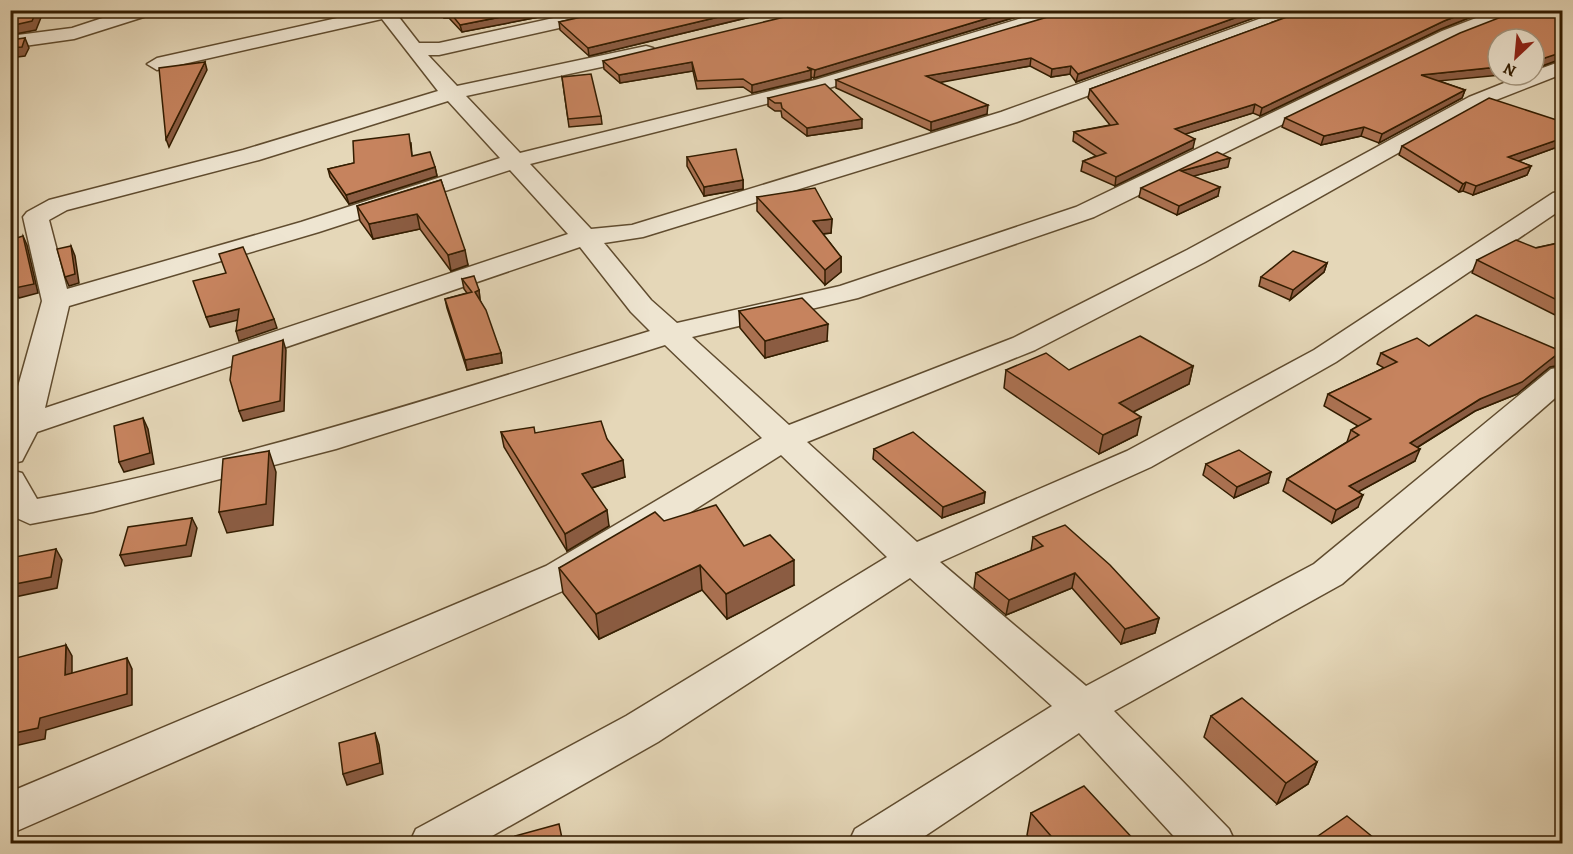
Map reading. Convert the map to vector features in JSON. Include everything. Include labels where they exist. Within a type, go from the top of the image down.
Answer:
[{"type":"street","points":[[10,42],[74,33],[147,10]]},
{"type":"street","points":[[413,50],[439,49],[617,10]]},
{"type":"street","points":[[56,301],[310,226],[514,161],[822,84],[1070,10]]},
{"type":"street","points":[[24,426],[585,237],[634,232],[1009,117],[1302,10]]},
{"type":"street","points":[[10,481],[17,502],[30,512],[93,500],[324,442],[673,333],[848,292],[1084,213],[1438,40],[1514,10]]},
{"type":"street","points":[[157,64],[390,11],[413,50],[585,237],[640,306],[673,333],[782,440],[912,559],[1083,708],[1212,843]]},
{"type":"street","points":[[10,454],[24,426],[56,301],[36,217],[45,211],[58,205],[251,155],[452,93],[664,48]]},
{"type":"street","points":[[10,814],[560,576],[782,440],[1024,344],[1196,256],[1476,101],[1563,67]]},
{"type":"street","points":[[433,843],[642,729],[912,559],[1139,459],[1325,356],[1563,198]]},
{"type":"street","points":[[872,843],[1083,708],[1328,574],[1563,376]]},
{"type":"building","points":[[10,10],[37,10],[32,21],[10,26]]},
{"type":"building","points":[[448,10],[536,10],[460,25]]},
{"type":"building","points":[[613,10],[748,10],[588,48],[559,22]]},
{"type":"building","points":[[813,10],[1015,10],[815,70],[807,67],[811,70],[752,85],[743,79],[697,81],[692,62],[619,75],[603,61]]},
{"type":"building","points":[[1071,10],[1257,10],[1078,74],[1071,66],[1052,69],[1031,58],[926,76],[988,105],[931,122],[836,80]]},
{"type":"building","points":[[1306,10],[1472,10],[1444,21],[1262,108],[1255,104],[1175,129],[1195,139],[1116,177],[1083,161],[1106,153],[1074,132],[1118,124],[1090,89]]},
{"type":"building","points":[[1519,10],[1563,10],[1563,52],[1546,58],[1546,27],[1486,27],[1486,68],[1421,75],[1465,90],[1382,134],[1364,127],[1324,136],[1285,118],[1460,33]]},
{"type":"building","points":[[25,38],[22,47],[10,48],[10,40]]},
{"type":"building","points":[[205,62],[166,139],[159,68]]},
{"type":"building","points":[[591,74],[601,116],[568,119],[562,77]]},
{"type":"building","points":[[825,84],[862,119],[807,128],[782,108],[781,103],[775,103],[768,98]]},
{"type":"building","points":[[1489,98],[1563,122],[1563,138],[1508,157],[1531,166],[1476,186],[1466,182],[1463,184],[1402,146]]},
{"type":"building","points":[[409,134],[412,156],[430,152],[435,167],[346,195],[328,169],[354,163],[353,141]]},
{"type":"building","points":[[736,149],[743,180],[704,187],[687,157]]},
{"type":"building","points":[[1217,152],[1230,158],[1181,171],[1220,187],[1179,206],[1141,188]]},
{"type":"building","points":[[441,180],[465,250],[448,255],[417,214],[369,224],[357,206]]},
{"type":"building","points":[[815,188],[832,219],[813,221],[841,257],[825,270],[757,197]]},
{"type":"building","points":[[23,236],[34,284],[15,288],[10,275],[10,240]]},
{"type":"building","points":[[1516,240],[1536,248],[1563,242],[1563,303],[1477,260]]},
{"type":"building","points":[[71,246],[75,274],[65,277],[57,249]]},
{"type":"building","points":[[243,247],[274,319],[236,331],[239,309],[206,317],[193,281],[226,273],[219,254]]},
{"type":"building","points":[[1293,251],[1327,263],[1293,290],[1261,277]]},
{"type":"building","points":[[474,276],[479,290],[475,292],[486,310],[501,353],[465,360],[445,299],[472,292],[462,279]]},
{"type":"building","points":[[802,298],[828,324],[765,341],[739,311]]},
{"type":"building","points":[[1476,315],[1563,352],[1563,354],[1555,356],[1522,382],[1480,399],[1410,443],[1420,449],[1349,486],[1363,495],[1336,510],[1287,479],[1359,435],[1351,430],[1371,419],[1328,394],[1397,362],[1381,353],[1417,338],[1429,346]]},
{"type":"building","points":[[1140,336],[1193,366],[1119,403],[1141,417],[1103,435],[1006,370],[1046,353],[1069,370]]},
{"type":"building","points":[[283,340],[280,401],[239,411],[230,380],[233,356]]},
{"type":"building","points":[[143,418],[150,453],[119,462],[114,426]]},
{"type":"building","points":[[601,421],[607,439],[623,460],[582,474],[607,510],[565,534],[501,432],[534,427],[535,433]]},
{"type":"building","points":[[913,432],[985,492],[943,507],[874,449]]},
{"type":"building","points":[[1239,450],[1271,472],[1237,487],[1206,464]]},
{"type":"building","points":[[269,451],[266,504],[219,512],[223,459]]},
{"type":"building","points":[[716,505],[744,546],[770,535],[794,560],[726,594],[700,565],[596,614],[559,568],[655,512],[664,521]]},
{"type":"building","points":[[192,518],[186,545],[120,555],[128,527]]},
{"type":"building","points":[[1065,525],[1110,565],[1159,618],[1125,629],[1075,573],[1009,600],[976,573],[1043,546],[1033,537]]},
{"type":"building","points":[[56,549],[51,577],[10,585],[10,558]]},
{"type":"building","points":[[66,645],[65,675],[127,658],[127,694],[40,718],[38,728],[10,734],[12,659]]},
{"type":"building","points":[[1242,698],[1317,762],[1286,783],[1211,716]]},
{"type":"building","points":[[375,733],[380,763],[343,774],[339,743]]},
{"type":"building","points":[[1084,786],[1137,843],[1057,843],[1031,813]]},
{"type":"building","points":[[1347,816],[1380,843],[1308,843]]},
{"type":"building","points":[[559,824],[563,843],[517,843],[515,836]]}]
